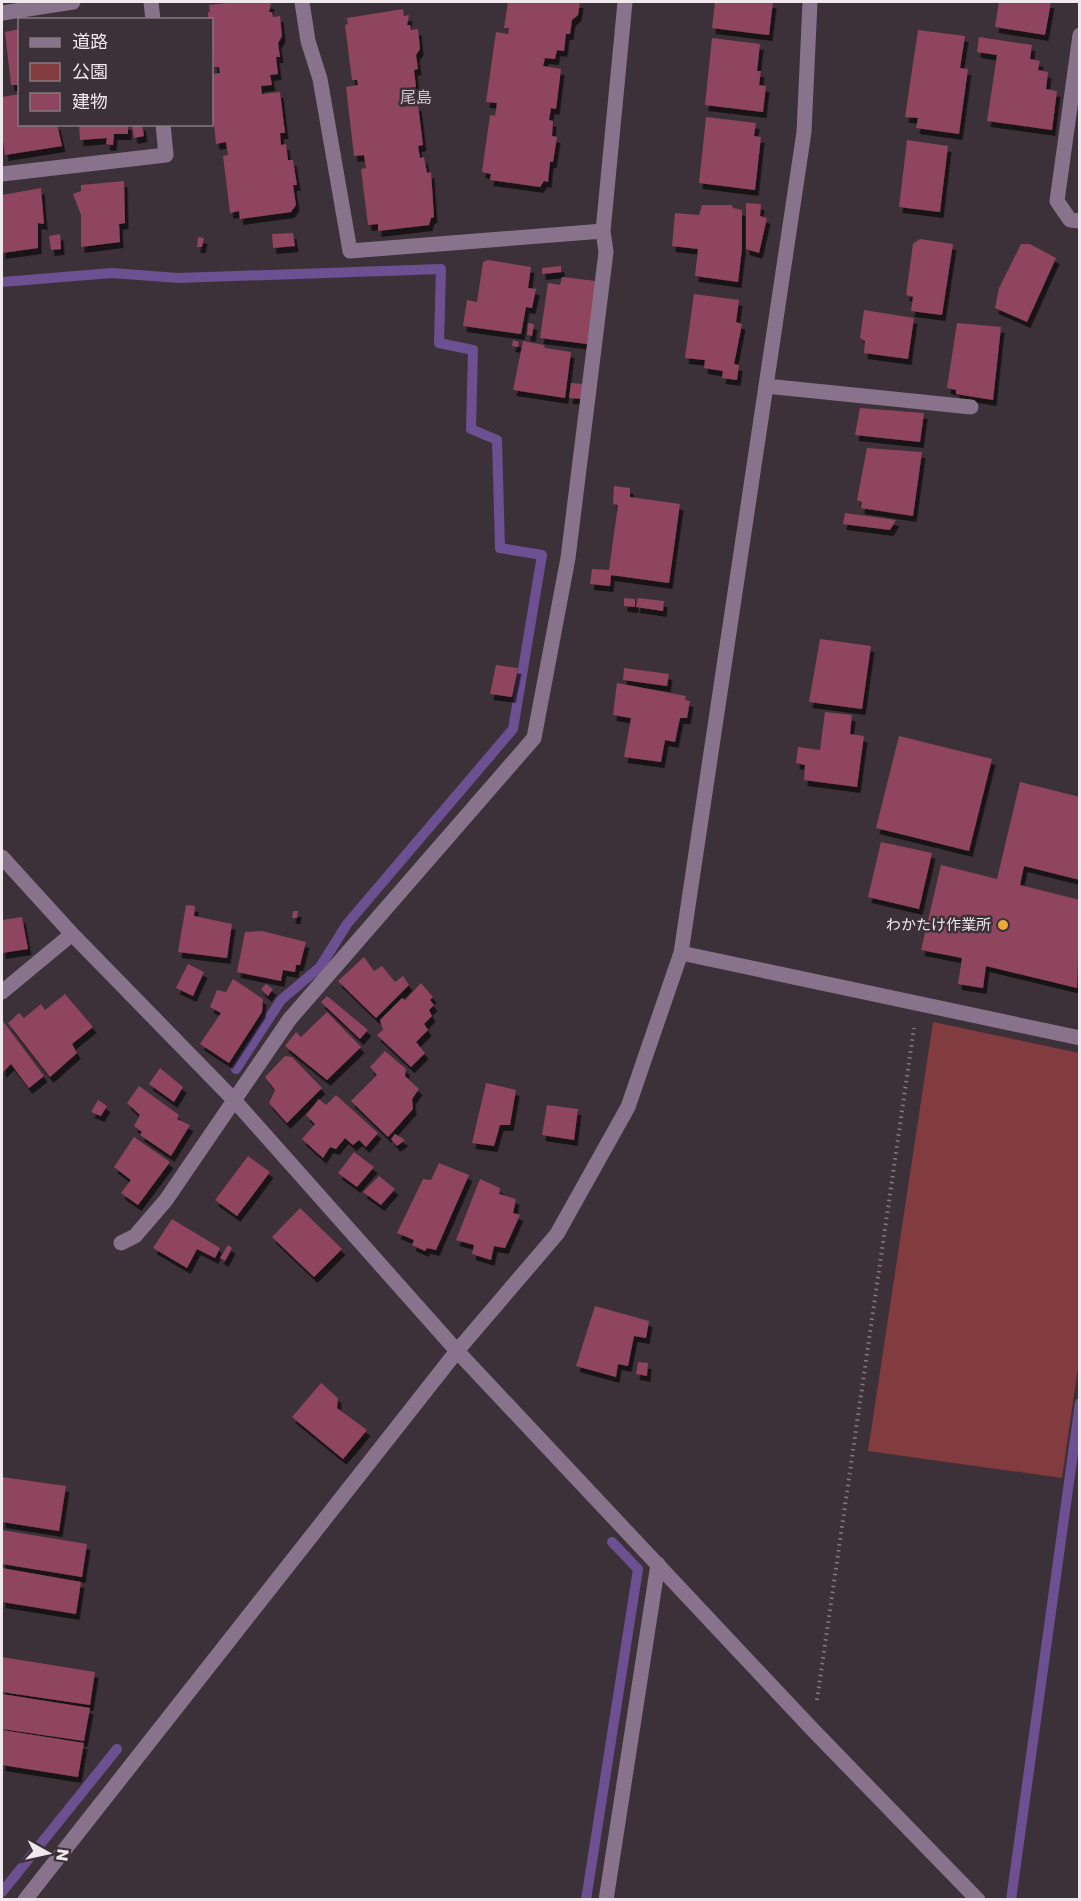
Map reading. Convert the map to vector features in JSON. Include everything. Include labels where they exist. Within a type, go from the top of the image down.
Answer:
[{"type":"street","points":[[2,13],[73,2]]},
{"type":"street","points":[[151,2],[153,18]]},
{"type":"street","points":[[302,2],[308,41],[320,79],[350,251],[603,231]]},
{"type":"street","points":[[121,1243],[135,1236],[166,1200],[289,1020],[534,738],[568,558],[606,252],[603,231],[625,2]]},
{"type":"street","points":[[25,1899],[457,1352],[557,1234],[628,1107],[681,953],[804,132],[810,2]]},
{"type":"street","points":[[1080,34],[1057,201],[1070,220],[1080,221]]},
{"type":"street","points":[[2,174],[166,155],[163,126]]},
{"type":"street","points":[[766,386],[971,407]]},
{"type":"street","points":[[2,857],[72,934],[234,1100],[457,1352],[813,1730],[978,1899]]},
{"type":"street","points":[[2,992],[72,934]]},
{"type":"street","points":[[681,953],[1080,1038]]},
{"type":"street","points":[[606,1899],[658,1564]]},
{"type":"path","points":[[813,1730],[918,1003]]},
{"type":"green space","points":[[933,1022],[1079,1053],[1080,1353],[1062,1478],[868,1451]]},
{"type":"building","points":[[236,2],[271,3],[269,12],[272,12],[273,17],[280,16],[282,36],[278,43],[280,57],[276,57],[278,74],[270,75],[272,85],[261,86],[262,94],[280,92],[285,133],[280,133],[281,145],[286,144],[288,160],[293,160],[297,185],[293,185],[296,205],[291,212],[240,219],[239,211],[230,213],[223,156],[228,155],[226,142],[216,144],[213,115],[213,74],[220,73],[219,67],[214,67],[213,18],[208,18],[209,5]]},
{"type":"building","points":[[508,2],[580,2],[578,15],[572,20],[570,34],[566,34],[564,51],[557,50],[555,59],[545,58],[543,66],[561,69],[556,109],[551,108],[549,120],[553,121],[552,136],[557,137],[553,162],[550,162],[548,182],[544,181],[540,187],[490,180],[491,174],[482,172],[490,115],[495,116],[497,103],[486,102],[496,32],[508,34],[509,28],[504,28]]},
{"type":"building","points":[[715,2],[773,2],[769,35],[712,28]]},
{"type":"building","points":[[999,2],[1051,2],[1045,35],[995,27]]},
{"type":"building","points":[[403,9],[404,16],[409,15],[407,25],[410,25],[411,30],[418,29],[420,49],[416,55],[418,69],[414,70],[416,87],[408,88],[410,98],[400,99],[401,107],[418,105],[423,145],[418,146],[420,158],[424,157],[427,173],[431,172],[434,217],[431,218],[429,225],[378,231],[378,224],[368,225],[361,169],[366,168],[364,155],[354,156],[346,87],[358,85],[357,80],[352,80],[345,25],[348,24],[347,18]]},
{"type":"building","points":[[18,29],[18,85],[11,85],[5,32]]},
{"type":"building","points":[[918,30],[965,36],[960,68],[968,69],[959,134],[916,128],[918,118],[905,117]]},
{"type":"building","points":[[979,37],[1032,45],[1030,59],[1040,61],[1038,70],[1048,72],[1046,89],[1057,91],[1052,130],[987,121],[997,55],[977,52]]},
{"type":"building","points":[[712,38],[760,44],[757,71],[761,71],[759,85],[766,86],[763,112],[705,105]]},
{"type":"building","points":[[18,94],[18,126],[57,126],[62,146],[5,155],[2,134],[2,97]]},
{"type":"building","points":[[706,117],[756,123],[754,136],[761,137],[755,190],[699,183]]},
{"type":"building","points":[[79,126],[128,126],[128,134],[114,134],[113,145],[106,144],[107,138],[80,140]]},
{"type":"building","points":[[132,126],[142,126],[144,136],[134,138]]},
{"type":"building","points":[[907,140],[948,146],[940,212],[899,207]]},
{"type":"building","points":[[124,181],[125,223],[119,224],[120,242],[81,247],[81,215],[73,194],[81,191],[81,185]]},
{"type":"building","points":[[41,188],[44,224],[38,223],[38,248],[2,253],[2,195]]},
{"type":"building","points":[[746,203],[761,204],[760,216],[767,218],[759,253],[746,249]]},
{"type":"building","points":[[702,205],[732,205],[733,208],[742,210],[742,249],[738,282],[695,276],[698,249],[672,246],[675,213],[699,215]]},
{"type":"building","points":[[293,233],[295,246],[273,248],[272,234]]},
{"type":"building","points":[[60,234],[61,249],[51,250],[49,236]]},
{"type":"building","points":[[198,237],[204,238],[202,247],[197,247]]},
{"type":"building","points":[[920,239],[953,244],[942,315],[911,311],[913,297],[906,295],[913,244]]},
{"type":"building","points":[[1021,244],[1030,244],[1056,258],[1027,322],[995,308],[999,288]]},
{"type":"building","points":[[488,260],[531,267],[528,288],[536,289],[532,308],[526,307],[521,334],[463,326],[467,300],[477,302],[483,262]]},
{"type":"building","points":[[561,266],[561,272],[542,274],[542,268]]},
{"type":"building","points":[[562,277],[596,281],[587,344],[540,338],[548,283],[560,285]]},
{"type":"building","points":[[694,294],[739,300],[736,322],[742,324],[734,364],[739,365],[737,380],[722,378],[723,371],[704,368],[705,360],[685,358]]},
{"type":"building","points":[[864,310],[914,318],[908,359],[864,353],[865,341],[860,338]]},
{"type":"building","points":[[528,323],[534,324],[532,336],[527,335]]},
{"type":"building","points":[[957,323],[1001,327],[993,400],[956,394],[956,390],[947,388]]},
{"type":"building","points":[[513,340],[519,342],[518,347],[512,346]]},
{"type":"building","points":[[523,341],[544,345],[545,348],[571,352],[565,398],[513,390]]},
{"type":"building","points":[[571,383],[585,384],[583,399],[569,398]]},
{"type":"building","points":[[860,408],[924,413],[920,442],[855,435]]},
{"type":"building","points":[[867,448],[922,452],[913,516],[861,508],[862,502],[857,500]]},
{"type":"building","points":[[614,486],[630,488],[630,497],[680,504],[669,583],[611,575],[610,586],[590,584],[592,569],[609,570],[618,505],[613,504]]},
{"type":"building","points":[[845,513],[896,520],[890,530],[843,524]]},
{"type":"building","points":[[624,598],[635,599],[635,607],[624,606]]},
{"type":"building","points":[[638,598],[664,601],[663,611],[636,607]]},
{"type":"building","points":[[820,639],[871,646],[862,709],[809,702]]},
{"type":"building","points":[[496,665],[518,668],[512,697],[490,694]]},
{"type":"building","points":[[624,668],[669,674],[667,686],[623,680]]},
{"type":"building","points":[[617,683],[686,696],[685,700],[690,701],[687,718],[680,718],[675,742],[665,740],[661,762],[624,757],[631,718],[613,715]]},
{"type":"building","points":[[825,712],[852,715],[850,734],[864,736],[857,787],[804,780],[805,765],[796,763],[798,747],[820,750]]},
{"type":"building","points":[[899,736],[992,759],[969,851],[876,828]]},
{"type":"building","name":"わかたけ作業所","points":[[1020,782],[1080,797],[1080,880],[1024,866],[1020,885],[1080,900],[1077,988],[986,966],[983,988],[958,984],[962,958],[921,950],[941,865],[997,879]]},
{"type":"building","points":[[881,842],[932,853],[919,909],[868,897]]},
{"type":"building","points":[[186,905],[195,906],[194,916],[232,924],[227,958],[178,952]]},
{"type":"building","points":[[293,911],[298,911],[297,918],[292,918]]},
{"type":"building","points":[[22,917],[28,949],[2,953],[2,920]]},
{"type":"building","points":[[262,931],[306,942],[300,965],[296,965],[295,972],[283,970],[281,981],[237,972],[245,932]]},
{"type":"building","points":[[364,957],[374,971],[382,966],[395,982],[403,976],[409,985],[376,1018],[338,981]]},
{"type":"building","points":[[188,964],[204,972],[193,996],[176,988]]},
{"type":"building","points":[[233,979],[263,999],[262,1012],[229,1063],[200,1044],[221,1013],[210,1007],[217,990],[226,992]]},
{"type":"building","points":[[421,983],[433,997],[430,1000],[434,1005],[429,1010],[432,1016],[424,1024],[428,1030],[416,1042],[425,1053],[411,1067],[377,1035],[383,1030],[380,1020],[402,998],[405,1000]]},
{"type":"building","points":[[266,984],[273,989],[268,996],[261,989]]},
{"type":"building","points":[[65,994],[93,1027],[72,1044],[77,1053],[50,1077],[8,1023],[19,1013],[24,1018],[41,1004],[45,1010]]},
{"type":"building","points":[[327,996],[368,1030],[360,1039],[321,1002]]},
{"type":"building","points":[[327,1012],[361,1047],[327,1080],[285,1046],[296,1032],[301,1037]]},
{"type":"building","points":[[2,1020],[44,1076],[29,1088],[11,1064],[3,1072]]},
{"type":"building","points":[[385,1051],[406,1069],[405,1076],[419,1089],[412,1099],[413,1109],[388,1137],[351,1101],[377,1075],[370,1067]]},
{"type":"building","points":[[285,1056],[292,1057],[322,1088],[287,1123],[269,1103],[275,1090],[265,1077]]},
{"type":"building","points":[[160,1068],[183,1087],[174,1102],[149,1084]]},
{"type":"building","points":[[486,1083],[516,1090],[510,1125],[500,1125],[494,1146],[472,1143]]},
{"type":"building","points":[[139,1086],[179,1115],[177,1119],[190,1125],[171,1156],[140,1135],[142,1132],[134,1126],[140,1115],[127,1103]]},
{"type":"building","points":[[336,1095],[378,1133],[366,1147],[359,1140],[353,1145],[345,1138],[336,1149],[330,1147],[323,1158],[302,1139],[315,1124],[306,1115],[319,1099],[326,1105]]},
{"type":"building","points":[[98,1100],[107,1106],[101,1116],[91,1112]]},
{"type":"building","points":[[547,1105],[578,1109],[574,1140],[542,1135]]},
{"type":"building","points":[[395,1134],[405,1140],[397,1146],[391,1139]]},
{"type":"building","points":[[134,1137],[170,1162],[138,1205],[121,1193],[131,1180],[114,1167]]},
{"type":"building","points":[[354,1152],[374,1167],[357,1187],[338,1173]]},
{"type":"building","points":[[248,1156],[270,1172],[237,1216],[215,1200]]},
{"type":"building","points":[[439,1163],[469,1175],[436,1250],[427,1248],[425,1251],[412,1245],[414,1240],[397,1233],[423,1179],[431,1180]]},
{"type":"building","points":[[379,1176],[395,1189],[381,1205],[363,1192]]},
{"type":"building","points":[[480,1179],[500,1188],[499,1194],[516,1199],[513,1213],[520,1215],[505,1248],[494,1246],[491,1260],[472,1254],[474,1245],[456,1240]]},
{"type":"building","points":[[300,1208],[342,1249],[314,1277],[272,1237]]},
{"type":"building","points":[[172,1219],[220,1248],[215,1258],[197,1249],[187,1268],[153,1248]]},
{"type":"building","points":[[228,1245],[232,1248],[225,1261],[220,1258]]},
{"type":"building","points":[[595,1306],[649,1321],[646,1338],[634,1336],[628,1366],[618,1364],[616,1377],[576,1366]]},
{"type":"building","points":[[638,1362],[648,1363],[647,1376],[636,1374]]},
{"type":"building","points":[[321,1383],[338,1398],[337,1408],[367,1430],[343,1459],[292,1417]]},
{"type":"building","points":[[2,1477],[66,1486],[59,1531],[2,1522]]},
{"type":"building","points":[[2,1530],[87,1544],[82,1577],[2,1564]]},
{"type":"building","points":[[2,1568],[81,1582],[76,1614],[2,1602]]},
{"type":"building","points":[[2,1657],[95,1672],[90,1705],[2,1692]]},
{"type":"building","points":[[2,1694],[90,1708],[84,1741],[2,1729]]},
{"type":"building","points":[[2,1730],[84,1743],[78,1777],[2,1765]]},
{"type":"waterway","points":[[2,282],[112,273],[178,278],[441,269],[439,343],[473,350],[471,429],[497,440],[500,548],[542,555],[513,729],[347,924],[320,967],[281,1000],[236,1069]]},
{"type":"waterway","points":[[1011,1900],[1080,1403]]},
{"type":"waterway","points":[[586,1900],[638,1569],[612,1542]]},
{"type":"waterway","points":[[2,1892],[117,1749]]},
{"type":"place","name":"わかたけ作業所","points":[[1003,925]]},
{"type":"district","name":"尾島","points":[[416,97]]}]
